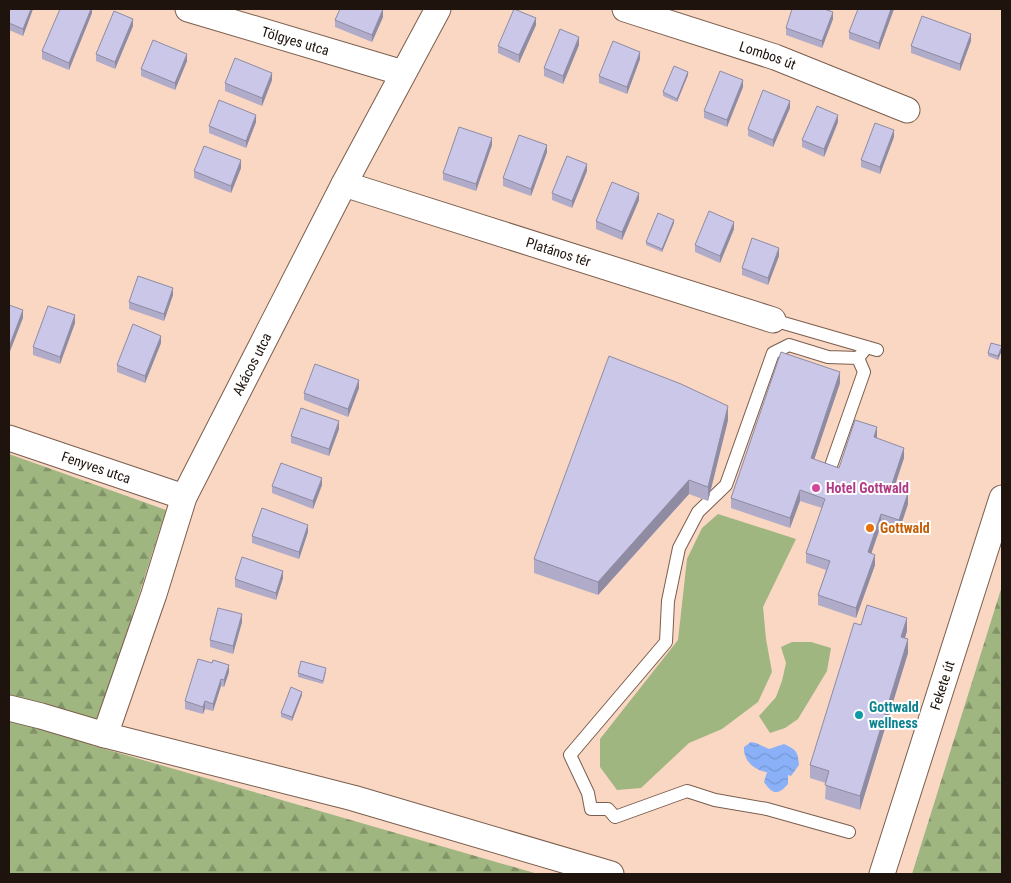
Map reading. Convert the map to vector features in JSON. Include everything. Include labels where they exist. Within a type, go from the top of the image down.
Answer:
[{"type":"street","name":"Tölgyes utca","points":[[188,9],[404,73]]},
{"type":"street","name":"Akácos utca","points":[[105,735],[154,594],[184,498],[344,184],[438,9]]},
{"type":"street","name":"Lombos út","points":[[625,9],[775,57],[907,110]]},
{"type":"street","name":"Platános tér","points":[[344,184],[773,320]]},
{"type":"street","name":"Fenyves utca","points":[[9,438],[184,498]]},
{"type":"street","name":"Fekete út","points":[[882,874],[1002,498]]},
{"type":"street","points":[[9,708],[105,735],[353,798],[610,874]]},
{"type":"lane","points":[[773,320],[872,348],[858,358],[828,357],[789,345],[773,353],[726,484],[698,512],[679,548],[668,601],[666,642],[570,755],[588,794],[591,809],[608,809],[615,818],[687,790],[715,800],[767,809],[849,832]]},
{"type":"lane","points":[[832,464],[864,372],[858,358]]},
{"type":"green space","points":[[9,454],[166,510],[91,745],[538,874],[9,874]]},
{"type":"green space","points":[[718,514],[796,539],[763,607],[772,672],[758,702],[722,729],[689,743],[641,788],[617,790],[600,767],[600,739],[678,640],[687,559],[702,528]]},
{"type":"green space","points":[[1002,586],[1002,874],[912,874]]},
{"type":"green space","points":[[792,642],[811,642],[831,648],[827,671],[798,719],[785,728],[770,733],[759,716],[776,697],[782,681],[786,663],[781,647]]},
{"type":"water","points":[[751,742],[769,749],[784,744],[796,752],[799,765],[791,776],[788,775],[788,784],[778,792],[772,791],[764,782],[767,772],[754,767],[746,759],[744,747]]},
{"type":"building","points":[[9,9],[31,9],[23,29],[9,23]]},
{"type":"building","points":[[60,9],[91,9],[69,63],[42,51]]},
{"type":"building","points":[[340,9],[383,9],[372,35],[335,20]]},
{"type":"building","points":[[514,9],[536,18],[519,55],[498,46]]},
{"type":"building","points":[[792,9],[824,9],[833,12],[822,41],[786,28]]},
{"type":"building","points":[[858,9],[891,9],[879,43],[849,32]]},
{"type":"building","points":[[114,11],[133,19],[115,62],[96,54]]},
{"type":"building","points":[[922,16],[971,34],[960,64],[911,46]]},
{"type":"building","points":[[560,29],[579,37],[563,76],[544,68]]},
{"type":"building","points":[[153,40],[187,54],[175,83],[141,69]]},
{"type":"building","points":[[613,41],[640,52],[627,87],[599,76]]},
{"type":"building","points":[[235,58],[272,73],[262,98],[225,83]]},
{"type":"building","points":[[674,66],[688,72],[677,99],[663,92]]},
{"type":"building","points":[[720,71],[743,80],[727,120],[704,111]]},
{"type":"building","points":[[763,90],[790,101],[773,140],[748,129]]},
{"type":"building","points":[[219,100],[256,115],[246,141],[209,126]]},
{"type":"building","points":[[817,106],[838,115],[824,149],[802,140]]},
{"type":"building","points":[[875,123],[894,130],[880,167],[861,160]]},
{"type":"building","points":[[459,127],[492,138],[476,184],[443,173]]},
{"type":"building","points":[[519,135],[547,145],[531,189],[503,178]]},
{"type":"building","points":[[204,146],[241,160],[231,186],[194,171]]},
{"type":"building","points":[[567,156],[587,164],[572,201],[552,193]]},
{"type":"building","points":[[612,182],[639,193],[622,232],[596,221]]},
{"type":"building","points":[[709,211],[734,222],[720,256],[695,245]]},
{"type":"building","points":[[658,213],[674,220],[662,249],[646,242]]},
{"type":"building","points":[[752,238],[779,248],[768,278],[742,268]]},
{"type":"building","points":[[138,276],[173,288],[164,314],[129,302]]},
{"type":"building","points":[[9,305],[23,310],[9,347]]},
{"type":"building","points":[[48,306],[75,315],[60,357],[33,347]]},
{"type":"building","points":[[133,324],[161,336],[145,376],[117,365]]},
{"type":"building","points":[[991,343],[1002,346],[998,356],[988,353]]},
{"type":"building","name":"Hotel Gottwald","points":[[781,352],[840,372],[811,458],[839,468],[855,420],[877,427],[874,437],[904,448],[891,487],[908,493],[899,520],[881,514],[868,552],[875,555],[856,608],[818,595],[830,561],[806,553],[825,499],[800,490],[790,518],[731,498]]},
{"type":"building","points":[[609,356],[681,384],[728,406],[708,487],[689,480],[598,582],[534,559]]},
{"type":"building","points":[[315,364],[359,380],[348,409],[304,393]]},
{"type":"building","points":[[301,408],[339,421],[329,449],[291,436]]},
{"type":"building","points":[[281,463],[322,478],[313,501],[272,486]]},
{"type":"building","points":[[262,508],[308,525],[299,552],[252,536]]},
{"type":"building","points":[[242,557],[283,571],[276,593],[235,579]]},
{"type":"building","name":"Gottwald wellness","points":[[867,605],[907,618],[901,637],[908,639],[860,796],[825,785],[829,771],[810,765],[854,623],[861,625]]},
{"type":"building","points":[[218,608],[242,614],[233,646],[210,640]]},
{"type":"building","points":[[198,659],[212,663],[213,660],[229,665],[224,680],[221,679],[213,704],[205,701],[203,707],[185,701]]},
{"type":"building","points":[[301,661],[326,668],[323,681],[298,673]]},
{"type":"building","points":[[291,687],[302,692],[292,717],[281,713]]},
{"type":"place","name":"Hotel Gottwald","points":[[816,488]]},
{"type":"place","name":"Gottwald","points":[[870,528]]},
{"type":"place","name":"Gottwald wellness","points":[[859,715]]}]
